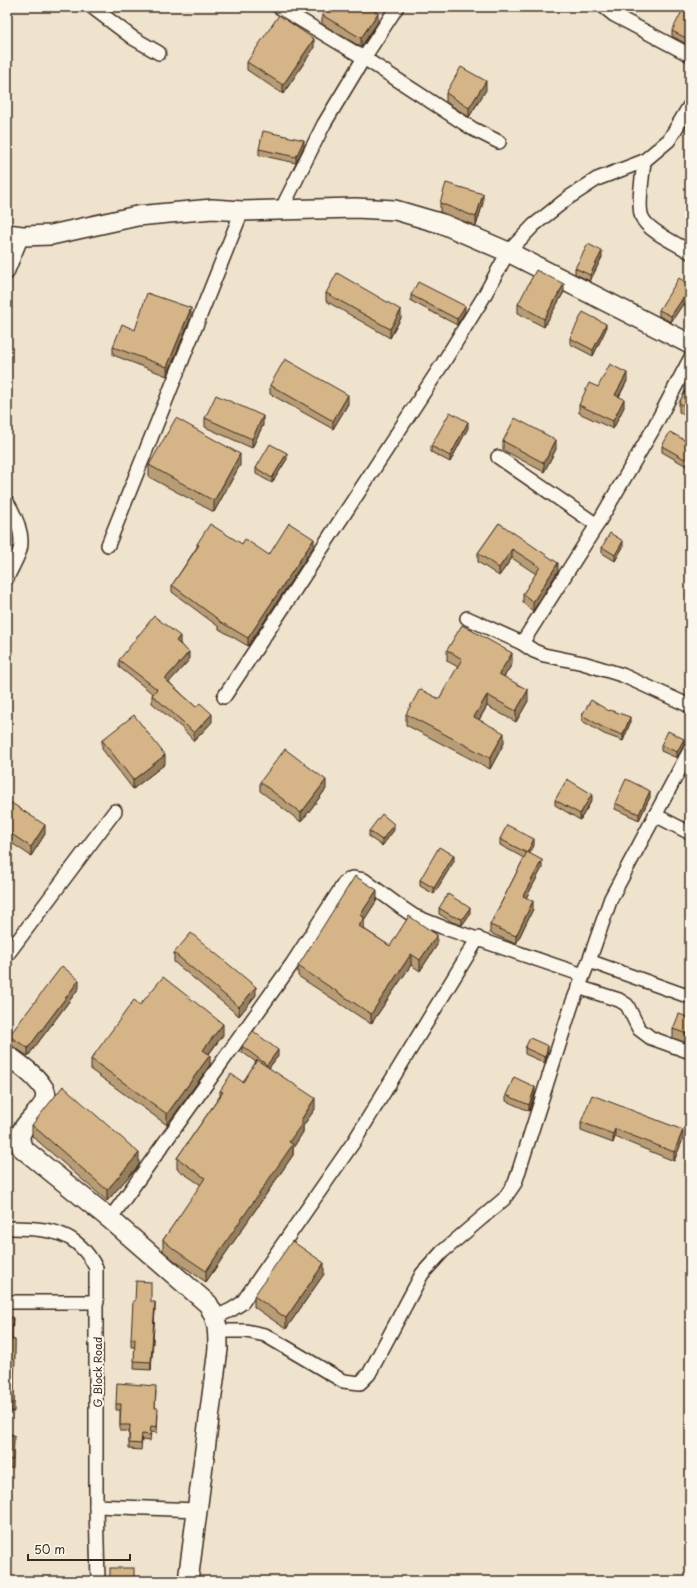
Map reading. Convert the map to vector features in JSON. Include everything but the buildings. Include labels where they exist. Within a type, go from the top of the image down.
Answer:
[{"type":"street","points":[[92,7],[133,38],[159,53]]},
{"type":"street","points":[[279,7],[364,58],[473,130],[499,142]]},
{"type":"street","points":[[281,210],[324,124],[364,58],[398,7]]},
{"type":"street","points":[[604,7],[614,15],[690,55]]},
{"type":"street","points":[[224,697],[443,363],[483,298],[508,252],[534,225],[568,198],[597,179],[644,161],[669,140],[690,105]]},
{"type":"street","points":[[644,161],[640,208],[642,218],[648,227],[690,252]]},
{"type":"street","points":[[7,272],[15,235],[51,235],[136,216],[212,210],[242,211],[355,208],[395,210],[443,224],[508,252],[690,344]]},
{"type":"street","points":[[108,545],[242,211]]},
{"type":"street","points":[[522,643],[597,525],[652,431],[690,359]]},
{"type":"street","points":[[498,457],[597,525]]},
{"type":"street","points":[[7,502],[20,530],[20,549],[7,578]]},
{"type":"street","points":[[467,618],[522,643],[534,651],[544,655],[583,663],[622,675],[690,706]]},
{"type":"street","points":[[217,1324],[265,1335],[343,1381],[360,1383],[369,1374],[422,1274],[453,1241],[472,1228],[504,1199],[516,1182],[580,981],[589,961],[611,898],[690,750]]},
{"type":"street","points":[[7,955],[115,810]]},
{"type":"street","points":[[655,815],[690,833]]},
{"type":"street","points":[[110,1219],[292,964],[345,882],[352,878],[364,880],[414,916],[442,927],[478,938],[580,981],[619,1000],[627,1005],[639,1029],[651,1038],[690,1052]]},
{"type":"street","points":[[217,1324],[231,1310],[242,1303],[355,1140],[478,938]]},
{"type":"street","points":[[589,961],[690,997]]},
{"type":"street","points":[[7,1055],[31,1074],[44,1087],[46,1096],[44,1105],[27,1122],[20,1134],[22,1148],[110,1219],[208,1304],[217,1324],[218,1350],[188,1581]]},
{"type":"street","name":"G Block Road","points":[[7,1228],[50,1231],[69,1236],[91,1257],[96,1268],[96,1506],[98,1581]]},
{"type":"street","points":[[7,1302],[97,1302]]},
{"type":"street","points":[[96,1506],[197,1510]]}]
